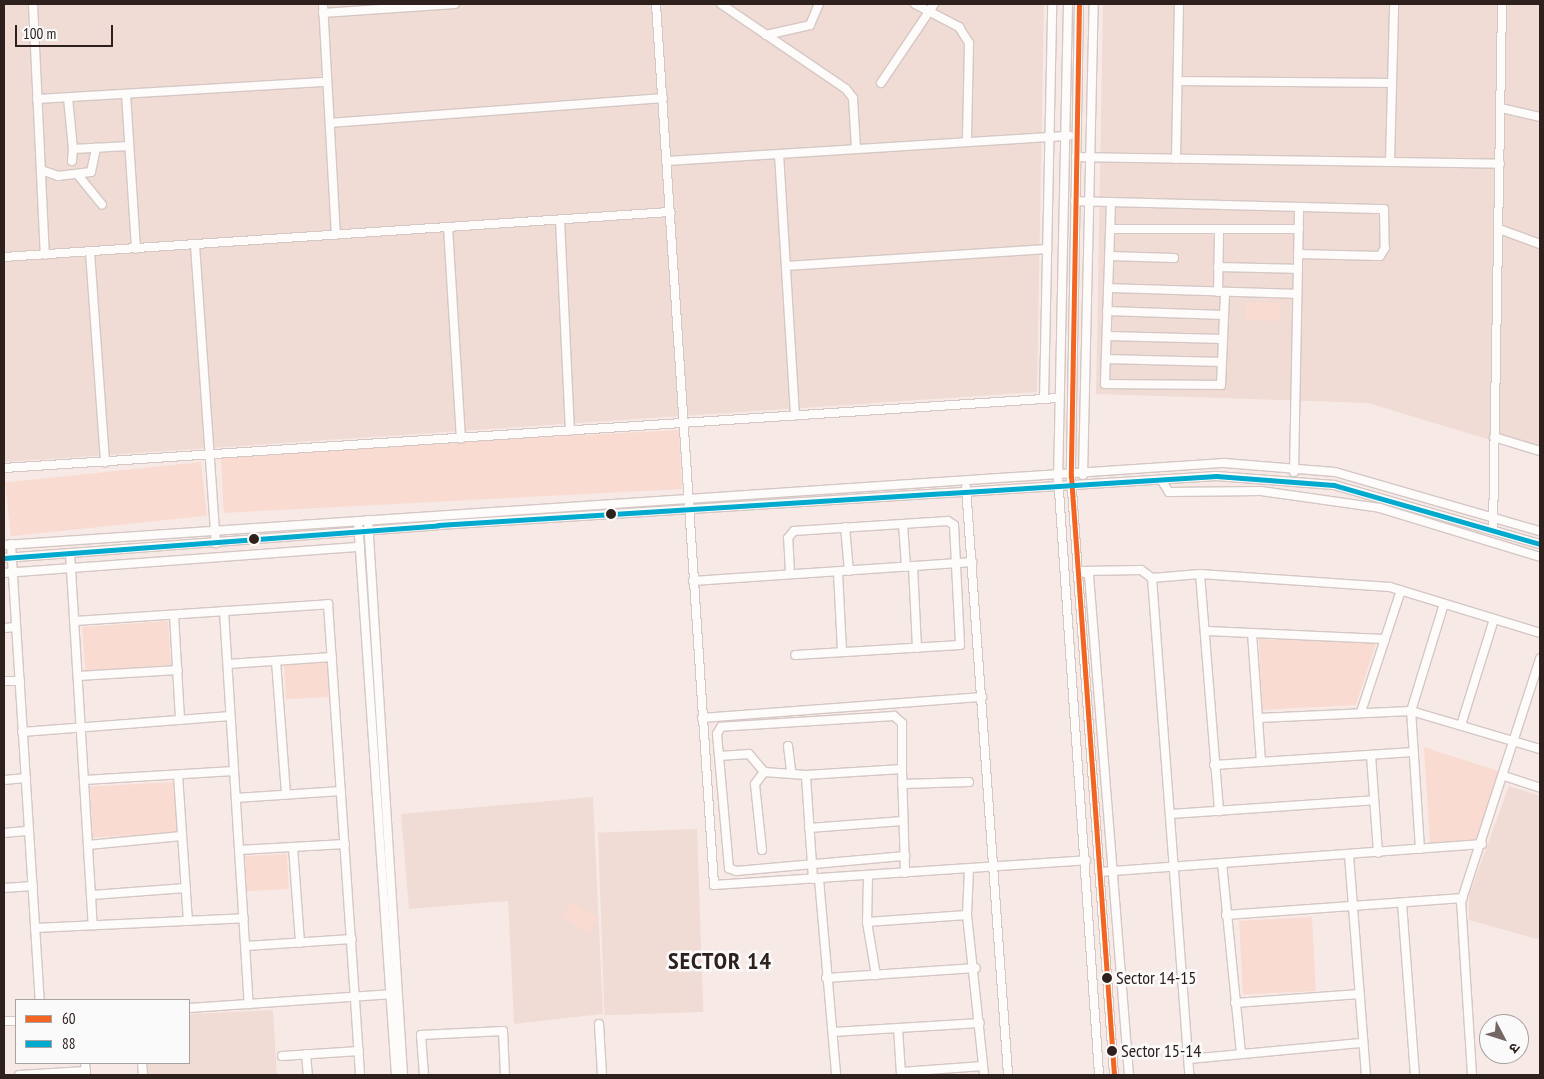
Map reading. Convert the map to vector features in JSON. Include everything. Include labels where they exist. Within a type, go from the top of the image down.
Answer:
[{"type":"street","points":[[33,4],[45,255]]},
{"type":"street","points":[[323,4],[336,235]]},
{"type":"street","points":[[323,12],[455,4]]},
{"type":"street","points":[[656,4],[714,885],[1086,863],[1099,869],[1112,870],[1378,853],[1482,844]]},
{"type":"street","points":[[721,4],[853,98],[856,149]]},
{"type":"street","points":[[766,35],[810,25],[819,4]]},
{"type":"street","points":[[915,4],[959,27],[969,43],[967,142]]},
{"type":"street","points":[[881,83],[934,4]]},
{"type":"street","points":[[1044,399],[1052,4]]},
{"type":"street","points":[[1068,4],[1059,398],[1059,480],[1100,1075]]},
{"type":"street","points":[[1079,4],[1071,480],[1080,570],[1114,1075]]},
{"type":"street","points":[[1083,475],[1094,4]]},
{"type":"street","points":[[1176,159],[1179,4]]},
{"type":"street","points":[[1390,162],[1394,4]]},
{"type":"street","points":[[1493,530],[1502,4]]},
{"type":"street","points":[[1178,81],[1392,83]]},
{"type":"street","points":[[38,99],[328,82]]},
{"type":"street","points":[[126,94],[136,248]]},
{"type":"street","points":[[68,98],[73,149],[72,161]]},
{"type":"street","points":[[330,123],[663,98]]},
{"type":"street","points":[[1501,108],[1540,117]]},
{"type":"street","points":[[667,161],[1076,135]]},
{"type":"street","points":[[73,149],[129,146]]},
{"type":"street","points":[[41,170],[78,175],[91,172],[96,148]]},
{"type":"street","points":[[779,154],[795,416]]},
{"type":"street","points":[[1076,157],[1500,164]]},
{"type":"street","points":[[78,175],[102,205]]},
{"type":"street","points":[[1075,201],[1384,209],[1385,248],[1380,256],[1298,254]]},
{"type":"street","points":[[1111,202],[1105,384],[1221,385],[1224,315],[1218,267],[1219,232]]},
{"type":"street","points":[[1294,480],[1299,207]]},
{"type":"street","points":[[4,257],[670,212]]},
{"type":"street","points":[[560,220],[570,431]]},
{"type":"street","points":[[448,227],[461,439]]},
{"type":"street","points":[[1110,229],[1219,232],[1299,229]]},
{"type":"street","points":[[1498,229],[1540,244]]},
{"type":"street","points":[[195,244],[216,543]]},
{"type":"street","points":[[786,266],[1047,249]]},
{"type":"street","points":[[90,252],[104,462]]},
{"type":"street","points":[[1109,256],[1174,258]]},
{"type":"street","points":[[1218,267],[1298,269]]},
{"type":"street","points":[[1108,288],[1297,294]]},
{"type":"street","points":[[1108,311],[1224,315]]},
{"type":"street","points":[[1107,336],[1223,339]]},
{"type":"street","points":[[1106,359],[1222,362]]},
{"type":"street","points":[[4,468],[1059,398]]},
{"type":"street","points":[[1494,437],[1540,449]]},
{"type":"street","points":[[1071,480],[1083,475],[1224,463],[1294,469],[1389,485],[1540,531]]},
{"type":"street","points":[[40,999],[20,680],[12,572],[7,545],[966,482],[1162,480],[1216,476],[1294,480],[1383,496],[1540,544]]},
{"type":"street","points":[[8,558],[966,491],[1059,480]]},
{"type":"street","points":[[1162,480],[1169,492],[1261,491],[1380,508],[1540,557]]},
{"type":"street","points":[[966,482],[996,867],[1008,1075]]},
{"type":"street","points":[[368,520],[394,994],[396,1075]]},
{"type":"street","points":[[358,521],[394,994],[403,1075]]},
{"type":"street","points":[[790,573],[791,533],[845,527],[952,521],[963,641],[917,648],[794,655]]},
{"type":"street","points":[[903,524],[917,648]]},
{"type":"street","points":[[845,527],[849,571]]},
{"type":"street","points":[[4,573],[360,546]]},
{"type":"street","points":[[70,553],[93,925]]},
{"type":"street","points":[[693,581],[972,562]]},
{"type":"street","points":[[1080,570],[1141,570],[1152,578],[1200,574],[1401,590],[1540,633]]},
{"type":"street","points":[[1080,570],[1089,575],[1129,1075]]},
{"type":"street","points":[[838,572],[842,652]]},
{"type":"street","points":[[1200,574],[1219,811]]},
{"type":"street","points":[[1152,578],[1175,865],[1189,1075]]},
{"type":"street","points":[[1362,712],[1401,590]]},
{"type":"street","points":[[75,621],[328,604],[360,1075]]},
{"type":"street","points":[[1420,849],[1411,711],[1444,604]]},
{"type":"street","points":[[224,611],[249,1004]]},
{"type":"street","points":[[174,614],[180,720]]},
{"type":"street","points":[[1461,725],[1494,619]]},
{"type":"street","points":[[4,628],[16,627]]},
{"type":"street","points":[[1206,631],[1385,639]]},
{"type":"street","points":[[1252,633],[1261,762]]},
{"type":"street","points":[[228,664],[332,657]]},
{"type":"street","points":[[1472,1075],[1462,898],[1482,844],[1540,659]]},
{"type":"street","points":[[276,661],[286,795]]},
{"type":"street","points":[[78,676],[178,670]]},
{"type":"street","points":[[4,681],[20,680]]},
{"type":"street","points":[[702,718],[982,697]]},
{"type":"street","points":[[1259,718],[1411,711],[1540,749]]},
{"type":"street","points":[[22,732],[230,716]]},
{"type":"street","points":[[905,856],[736,871],[729,868],[716,734],[721,728],[894,716],[902,723],[902,784],[904,821],[905,856],[905,873]]},
{"type":"street","points":[[788,746],[791,772]]},
{"type":"street","points":[[1214,765],[1414,752]]},
{"type":"street","points":[[719,756],[748,754],[764,772],[791,772],[806,775],[902,770]]},
{"type":"street","points":[[1370,755],[1378,853]]},
{"type":"street","points":[[84,780],[234,771]]},
{"type":"street","points":[[762,850],[754,784],[764,772]]},
{"type":"street","points":[[178,775],[188,920]]},
{"type":"street","points":[[806,775],[812,863],[816,879],[836,1075]]},
{"type":"street","points":[[1504,776],[1540,788]]},
{"type":"street","points":[[4,780],[26,778]]},
{"type":"street","points":[[902,784],[969,782]]},
{"type":"street","points":[[236,798],[341,792]]},
{"type":"street","points":[[1171,814],[1374,800]]},
{"type":"street","points":[[809,828],[904,821]]},
{"type":"street","points":[[4,833],[29,831]]},
{"type":"street","points":[[88,846],[182,836]]},
{"type":"street","points":[[240,850],[345,844]]},
{"type":"street","points":[[293,847],[300,943]]},
{"type":"street","points":[[1349,855],[1366,1075]]},
{"type":"street","points":[[1222,863],[1241,1052]]},
{"type":"street","points":[[969,869],[967,915],[976,968],[984,1075]]},
{"type":"street","points":[[868,876],[866,922],[876,975]]},
{"type":"street","points":[[4,888],[33,886]]},
{"type":"street","points":[[92,895],[186,888]]},
{"type":"street","points":[[1226,915],[1462,898]]},
{"type":"street","points":[[1402,903],[1416,1075]]},
{"type":"street","points":[[866,922],[967,915]]},
{"type":"street","points":[[35,928],[244,918]]},
{"type":"street","points":[[246,946],[352,939]]},
{"type":"street","points":[[826,978],[976,968]]},
{"type":"street","points":[[190,1008],[394,994]]},
{"type":"street","points":[[1236,1003],[1360,994]]},
{"type":"street","points":[[833,1032],[980,1023]]},
{"type":"street","points":[[599,1024],[602,1075]]},
{"type":"street","points":[[898,1028],[901,1074],[983,1066]]},
{"type":"street","points":[[424,1075],[422,1035],[503,1031],[505,1075]]},
{"type":"street","points":[[1188,1058],[1363,1043]]},
{"type":"street","points":[[282,1056],[358,1051]]},
{"type":"street","points":[[306,1054],[308,1075]]},
{"type":"street","points":[[19,1075],[86,1070]]},
{"type":"shaded area","points":[[4,4],[1044,4],[1037,392],[4,462]]},
{"type":"shaded area","points":[[1103,4],[1540,4],[1540,455],[1368,403],[1096,394]]},
{"type":"shaded area","points":[[1246,302],[1281,303],[1280,321],[1245,320]]},
{"type":"shaded area","points":[[679,430],[682,489],[224,513],[221,454]]},
{"type":"shaded area","points":[[201,462],[207,516],[11,536],[5,483]]},
{"type":"shaded area","points":[[168,621],[171,665],[85,671],[82,627]]},
{"type":"shaded area","points":[[1259,639],[1376,643],[1356,705],[1262,710]]},
{"type":"shaded area","points":[[327,662],[329,697],[286,699],[284,664]]},
{"type":"shaded area","points":[[1424,747],[1501,772],[1477,840],[1430,843]]},
{"type":"shaded area","points":[[175,782],[178,833],[93,837],[90,786]]},
{"type":"shaded area","points":[[1509,786],[1540,796],[1540,940],[1469,920],[1469,895]]},
{"type":"shaded area","points":[[593,797],[603,1014],[514,1024],[508,901],[409,909],[401,814]]},
{"type":"shaded area","points":[[697,829],[703,1012],[604,1015],[598,832]]},
{"type":"shaded area","points":[[287,854],[289,889],[247,891],[245,856]]},
{"type":"shaded area","points":[[572,901],[598,918],[588,933],[562,916]]},
{"type":"shaded area","points":[[1312,917],[1316,991],[1243,995],[1239,921]]},
{"type":"shaded area","points":[[273,1010],[277,1075],[147,1075],[146,1064],[190,1064],[190,1014]]},
{"type":"transit line","name":"60","points":[[1079,4],[1071,476],[1114,1075]]},
{"type":"transit line","name":"88","points":[[4,558],[438,525],[1216,476],[1334,485],[1540,544]]},
{"type":"place","name":"Sector 14-15","points":[[1107,978]]},
{"type":"place","name":"Sector 15-14","points":[[1112,1051]]},
{"type":"district","name":"SECTOR 14","points":[[720,961]]}]
